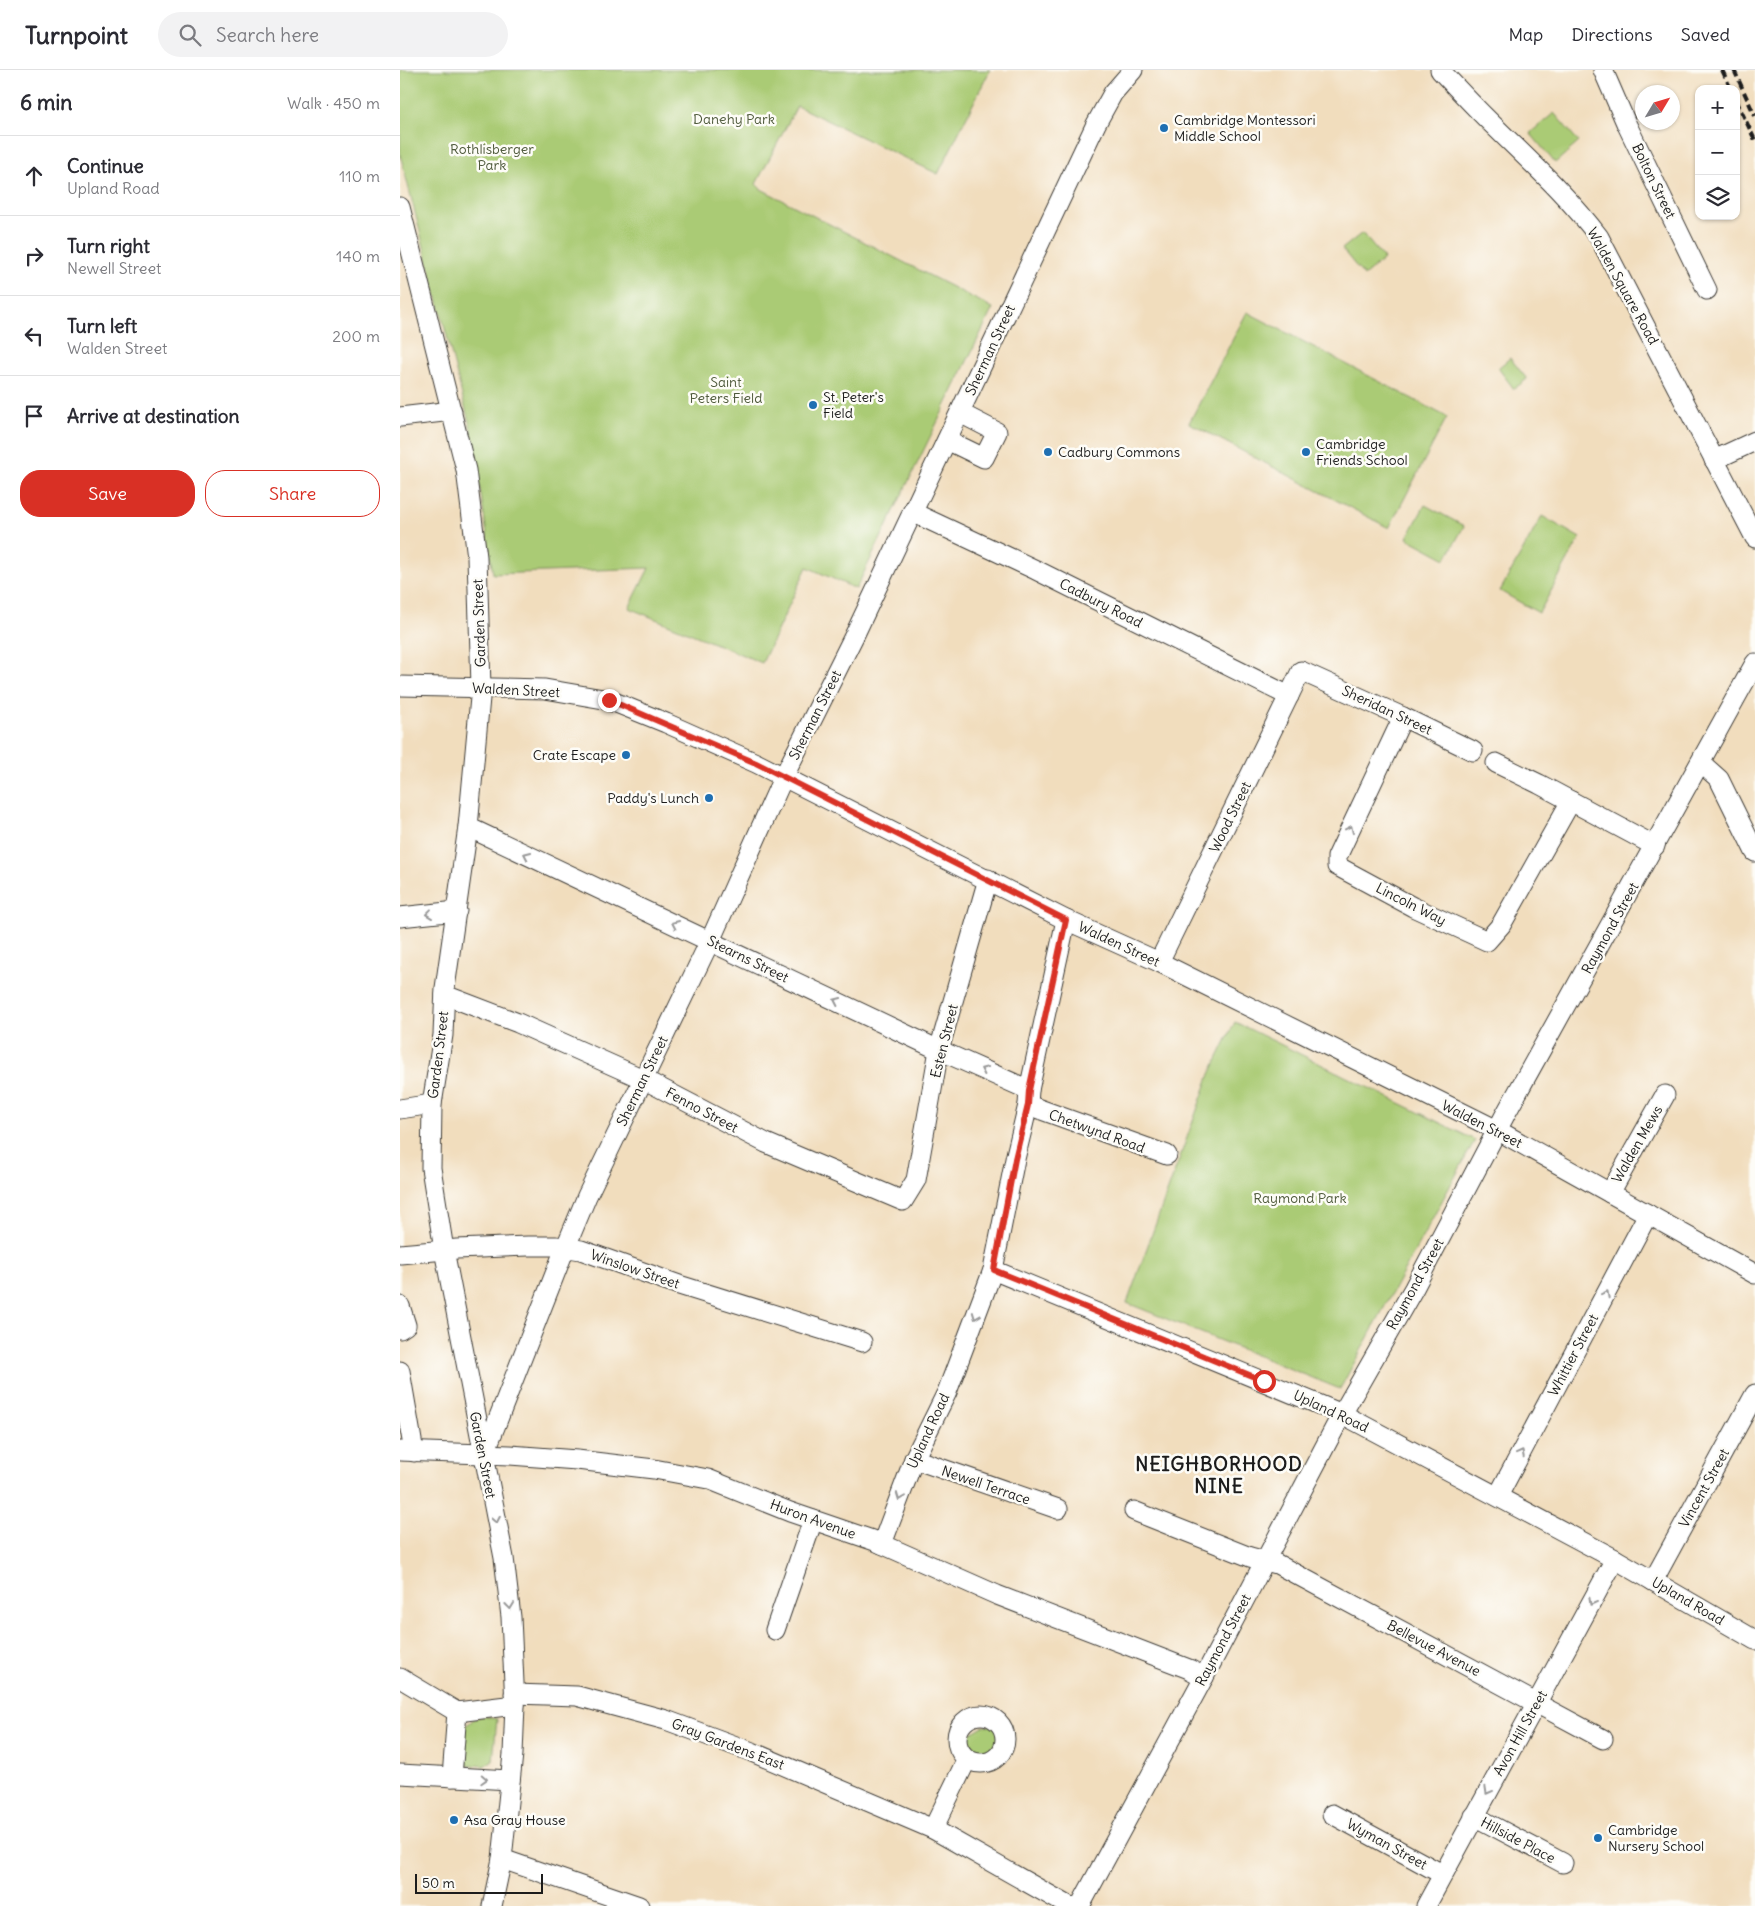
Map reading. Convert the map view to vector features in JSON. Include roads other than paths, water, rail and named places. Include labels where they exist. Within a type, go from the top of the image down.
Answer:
[{"type":"street","name":"Sherman Street","points":[[484,1455],[565,1247],[587,1196],[710,940],[783,778],[855,634],[1096,124],[1112,93],[1133,70]]},
{"type":"street","name":"Walden Square Road","points":[[1440,70],[1484,117],[1546,174],[1580,211],[1599,237],[1755,538]]},
{"type":"street","name":"Bolton Street","points":[[1603,70],[1630,132],[1707,290]]},
{"type":"street","name":"Garden Street","points":[[400,207],[466,470],[475,539],[481,688],[468,827],[445,995],[443,1035],[432,1104],[431,1168],[444,1250],[504,1558],[511,1617],[514,1700],[513,1754],[502,1859],[492,1906]]},
{"type":"street","points":[[400,417],[452,411]]},
{"type":"street","points":[[947,440],[984,458],[998,432],[960,413]]},
{"type":"street","points":[[1714,460],[1755,441]]},
{"type":"street","name":"Cadbury Road","points":[[912,512],[1036,570],[1289,696]]},
{"type":"street","name":"Raymond Street","points":[[1080,1906],[1204,1677],[1342,1414],[1414,1288],[1497,1130],[1702,763],[1755,663]]},
{"type":"street","name":"Wood Street","points":[[1159,962],[1301,671]]},
{"type":"street","name":"Sheridan Street","points":[[1301,671],[1404,717],[1473,751]]},
{"type":"street","name":"Walden Street","points":[[400,686],[545,689],[609,700],[756,763],[1066,920],[1159,962],[1497,1130],[1755,1274]]},
{"type":"street","name":"Lincoln Way","points":[[1404,717],[1337,858],[1338,866],[1344,870],[1413,907],[1487,941],[1501,924],[1571,801]]},
{"type":"street","points":[[1496,763],[1655,846]]},
{"type":"street","points":[[1702,763],[1719,779],[1755,852]]},
{"type":"street","name":"Stearns Street","points":[[468,827],[940,1050],[1029,1097]]},
{"type":"street","name":"Esten Street","points":[[903,1201],[916,1180],[940,1050],[988,879]]},
{"type":"street","points":[[400,918],[457,911]]},
{"type":"street","points":[[994,1270],[1015,1159],[1066,920]]},
{"type":"street","name":"Fenno Street","points":[[445,995],[518,1023],[643,1079],[766,1143],[903,1201]]},
{"type":"street","name":"Walden Mews","points":[[1610,1193],[1665,1095]]},
{"type":"street","name":"Chetwynd Road","points":[[1029,1097],[1167,1155]]},
{"type":"street","points":[[400,1108],[432,1104]]},
{"type":"street","name":"Whittier Street","points":[[1498,1496],[1648,1214]]},
{"type":"street","name":"Winslow Street","points":[[400,1254],[528,1246],[556,1246],[581,1250],[679,1285],[862,1342]]},
{"type":"street","name":"Upland Road","points":[[882,1544],[914,1459],[946,1392],[994,1270],[1342,1414],[1615,1559],[1755,1640]]},
{"type":"street","points":[[400,1306],[406,1325],[400,1329]]},
{"type":"street","points":[[400,1371],[407,1452]]},
{"type":"street","name":"Vincent Street","points":[[1653,1581],[1755,1394]]},
{"type":"street","name":"Huron Avenue","points":[[407,1452],[510,1455],[577,1460],[654,1469],[708,1479],[813,1520],[882,1544],[997,1595],[1189,1669],[1204,1677]]},
{"type":"street","name":"Newell Terrace","points":[[914,1459],[1058,1510]]},
{"type":"street","name":"Bellevue Avenue","points":[[1134,1511],[1250,1556],[1277,1564],[1602,1739]]},
{"type":"street","points":[[775,1630],[813,1520]]},
{"type":"street","name":"Avon Hill Street","points":[[1426,1906],[1615,1559]]},
{"type":"street","points":[[400,1678],[457,1712],[452,1777]]},
{"type":"street","name":"Gray Gardens East","points":[[457,1712],[514,1700],[577,1696],[666,1720],[778,1762],[933,1829],[1069,1906]]},
{"type":"street","points":[[933,1829],[966,1758]]},
{"type":"street","points":[[400,1774],[510,1780]]},
{"type":"street","name":"Wyman Street","points":[[1332,1814],[1442,1874]]},
{"type":"street","name":"Hillside Place","points":[[1474,1816],[1563,1863]]},
{"type":"street","points":[[502,1859],[639,1906]]},
{"type":"railway","points":[[1722,70],[1729,85]]},
{"type":"railway","points":[[1734,70],[1755,116]]},
{"type":"railway","points":[[1740,108],[1755,140]]},
{"type":"place","name":"Cambridge Montessori Middle School","points":[[1164,128]]},
{"type":"place","name":"St. Peter's Field","points":[[813,405]]},
{"type":"place","name":"Cadbury Commons","points":[[1048,452]]},
{"type":"place","name":"Cambridge Friends School","points":[[1306,452]]},
{"type":"place","name":"Crate Escape","points":[[626,755]]},
{"type":"place","name":"Paddy's Lunch","points":[[709,798]]},
{"type":"place","name":"Asa Gray House","points":[[454,1820]]},
{"type":"place","name":"Cambridge Nursery School","points":[[1598,1838]]},
{"type":"district","name":"NEIGHBORHOOD NINE","points":[[1219,1475]]},
{"type":"park label","name":"Danehy Park","points":[[734,119]]},
{"type":"park label","name":"Rothlisberger Park","points":[[492,158]]},
{"type":"park label","name":"Saint Peters Field","points":[[726,390]]},
{"type":"park label","name":"Raymond Park","points":[[1300,1198]]}]
